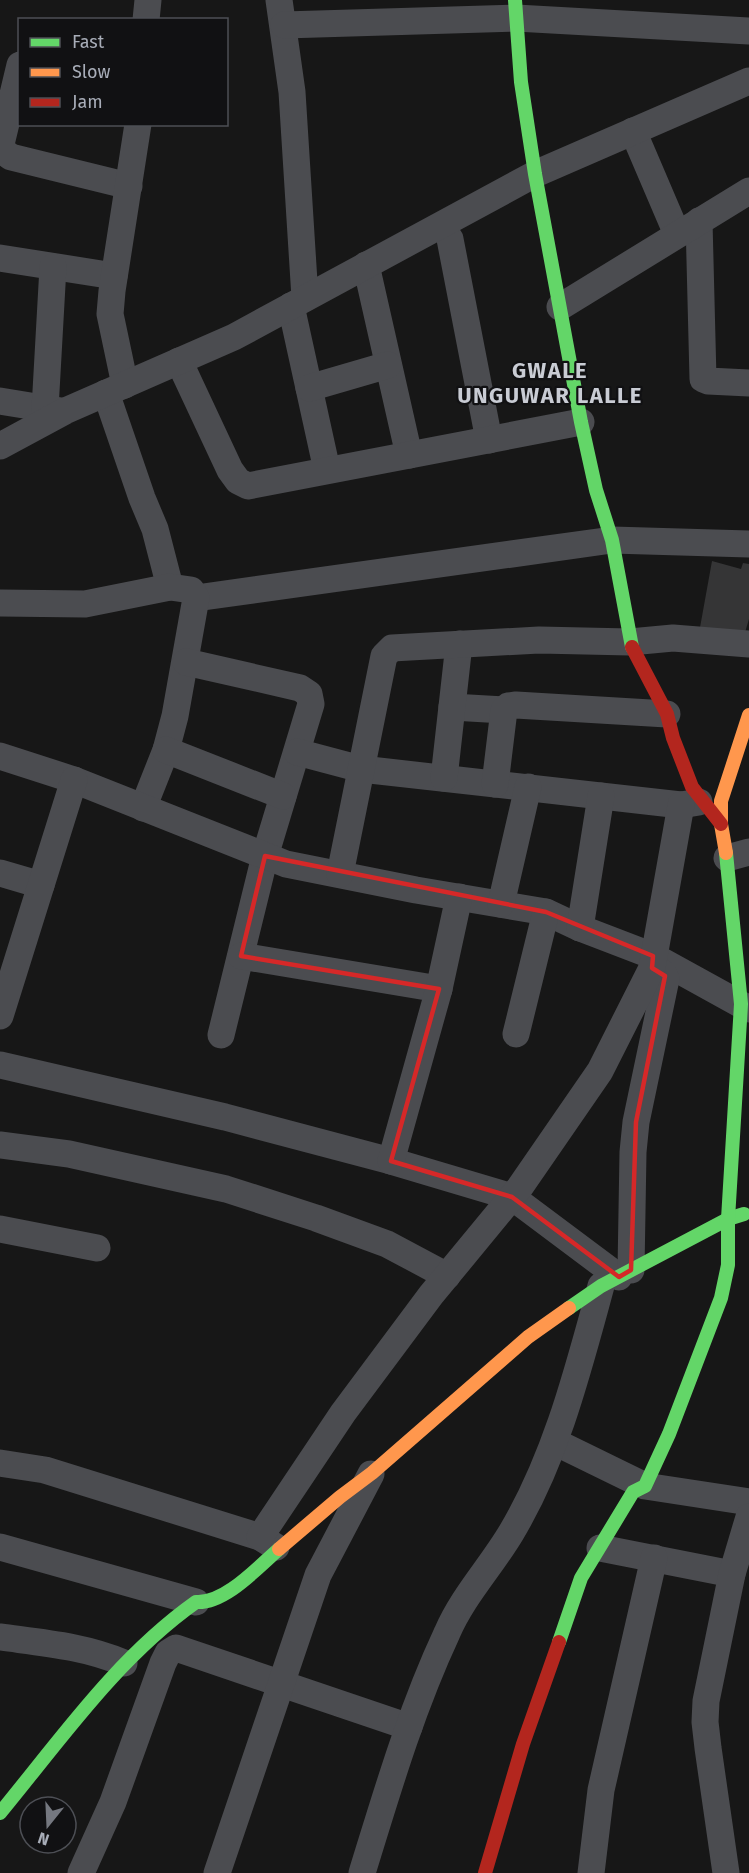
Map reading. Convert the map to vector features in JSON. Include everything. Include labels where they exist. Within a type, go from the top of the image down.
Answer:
[{"type":"street","points":[[146,18],[148,0]]},
{"type":"street","points":[[0,1547],[195,1602],[208,1603],[222,1596],[269,1543],[343,1413],[447,1276],[512,1197],[574,1110],[600,1071],[653,962],[691,803],[688,777],[673,738],[667,714],[630,642],[612,540],[596,490],[581,422],[535,174],[521,82],[516,9]]},
{"type":"street","points":[[327,470],[309,388],[298,302],[292,92],[281,13],[516,9],[749,31]]},
{"type":"street","points":[[0,63],[18,61]]},
{"type":"street","points":[[18,73],[1,144],[4,152],[11,157],[129,186]]},
{"type":"street","points":[[0,446],[55,410],[115,389],[234,337],[535,174],[749,81]]},
{"type":"street","points":[[138,126],[110,314],[115,389],[170,587]]},
{"type":"street","points":[[633,130],[688,228],[703,379],[749,383]]},
{"type":"street","points":[[560,307],[749,191]]},
{"type":"street","points":[[450,239],[489,440]]},
{"type":"street","points":[[0,258],[114,276]]},
{"type":"street","points":[[366,265],[409,455]]},
{"type":"street","points":[[53,267],[55,410]]},
{"type":"street","points":[[179,361],[230,470],[238,481],[248,486],[581,422]]},
{"type":"street","points":[[309,388],[388,364]]},
{"type":"street","points":[[0,402],[55,410]]},
{"type":"street","points":[[196,598],[612,540],[749,544]]},
{"type":"street","points":[[0,603],[85,604],[170,587],[191,590],[196,598],[175,716],[166,750],[143,808]]},
{"type":"street","points":[[340,874],[384,656],[392,648],[539,640],[630,642],[673,638],[749,644]]},
{"type":"street","points":[[444,778],[459,644]]},
{"type":"street","points":[[186,662],[300,688],[309,694],[311,704],[265,856],[221,1035]]},
{"type":"street","points":[[495,784],[504,710],[508,706],[667,714]]},
{"type":"street","points":[[452,707],[504,710]]},
{"type":"street","points":[[721,824],[721,801],[749,715]]},
{"type":"street","points":[[166,750],[283,796]]},
{"type":"street","points":[[297,752],[361,769],[601,796],[691,803],[721,824],[738,855],[745,1000],[728,1219],[728,1265],[721,1298],[669,1434],[645,1486],[633,1492],[581,1578],[524,1744],[485,1873]]},
{"type":"street","points":[[0,756],[74,780],[286,864],[546,912],[653,962],[745,1000]]},
{"type":"street","points":[[0,1016],[74,780]]},
{"type":"street","points":[[501,904],[528,787]]},
{"type":"street","points":[[580,928],[601,796]]},
{"type":"street","points":[[0,873],[41,885]]},
{"type":"street","points":[[391,1161],[439,989],[459,897]]},
{"type":"street","points":[[516,1034],[546,912]]},
{"type":"street","points":[[241,956],[439,989]]},
{"type":"street","points":[[362,1873],[409,1727],[446,1635],[459,1606],[511,1533],[555,1442],[617,1278],[636,1122],[666,979],[653,962]]},
{"type":"street","points":[[0,1065],[225,1117],[391,1161],[512,1197],[617,1278]]},
{"type":"street","points":[[0,1145],[69,1154],[226,1189],[387,1244],[447,1276]]},
{"type":"street","points":[[269,1543],[340,1497],[372,1473],[528,1337],[617,1278],[728,1219],[749,1212]]},
{"type":"street","points":[[0,1229],[97,1248]]},
{"type":"street","points":[[555,1442],[645,1486],[749,1502]]},
{"type":"street","points":[[0,1462],[45,1470],[269,1543]]},
{"type":"street","points":[[217,1873],[318,1575],[372,1473]]},
{"type":"street","points":[[726,1873],[705,1722],[706,1701],[732,1574],[747,1525]]},
{"type":"street","points":[[600,1548],[732,1574]]},
{"type":"street","points":[[591,1873],[601,1790],[654,1558]]},
{"type":"street","points":[[4,1804],[124,1663],[195,1602]]},
{"type":"street","points":[[0,1637],[65,1645],[97,1652],[124,1663]]},
{"type":"street","points":[[81,1873],[113,1802],[168,1653],[176,1648],[409,1727]]},
{"type":"highlighted area","points":[[265,856],[546,912],[653,956],[652,968],[665,976],[636,1122],[631,1270],[619,1277],[512,1197],[391,1161],[439,989],[241,956]]},
{"type":"building","points":[[712,561],[741,569],[743,563],[749,564],[749,619],[743,639],[699,633]]},
{"type":"traffic: fast","points":[[515,0],[521,82],[535,174],[581,422],[596,490],[612,540],[632,647]]},
{"type":"traffic: fast","points":[[559,1642],[581,1578],[633,1492],[645,1486],[669,1434],[721,1298],[728,1265],[728,1219],[741,1004],[726,853]]},
{"type":"traffic: fast","points":[[569,1308],[601,1286],[728,1219],[744,1214]]},
{"type":"traffic: fast","points":[[0,1813],[91,1701],[141,1648],[196,1602],[207,1601],[229,1591],[279,1549]]},
{"type":"traffic: slow","points":[[726,853],[721,824],[721,801],[749,715]]},
{"type":"traffic: slow","points":[[279,1549],[372,1473],[528,1337],[569,1308]]},
{"type":"traffic: jam","points":[[632,647],[667,714],[673,738],[692,787],[721,824]]},
{"type":"traffic: jam","points":[[485,1873],[523,1744],[559,1642]]},
{"type":"district","name":"GWALE UNGUWAR LALLE","points":[[550,382]]}]
